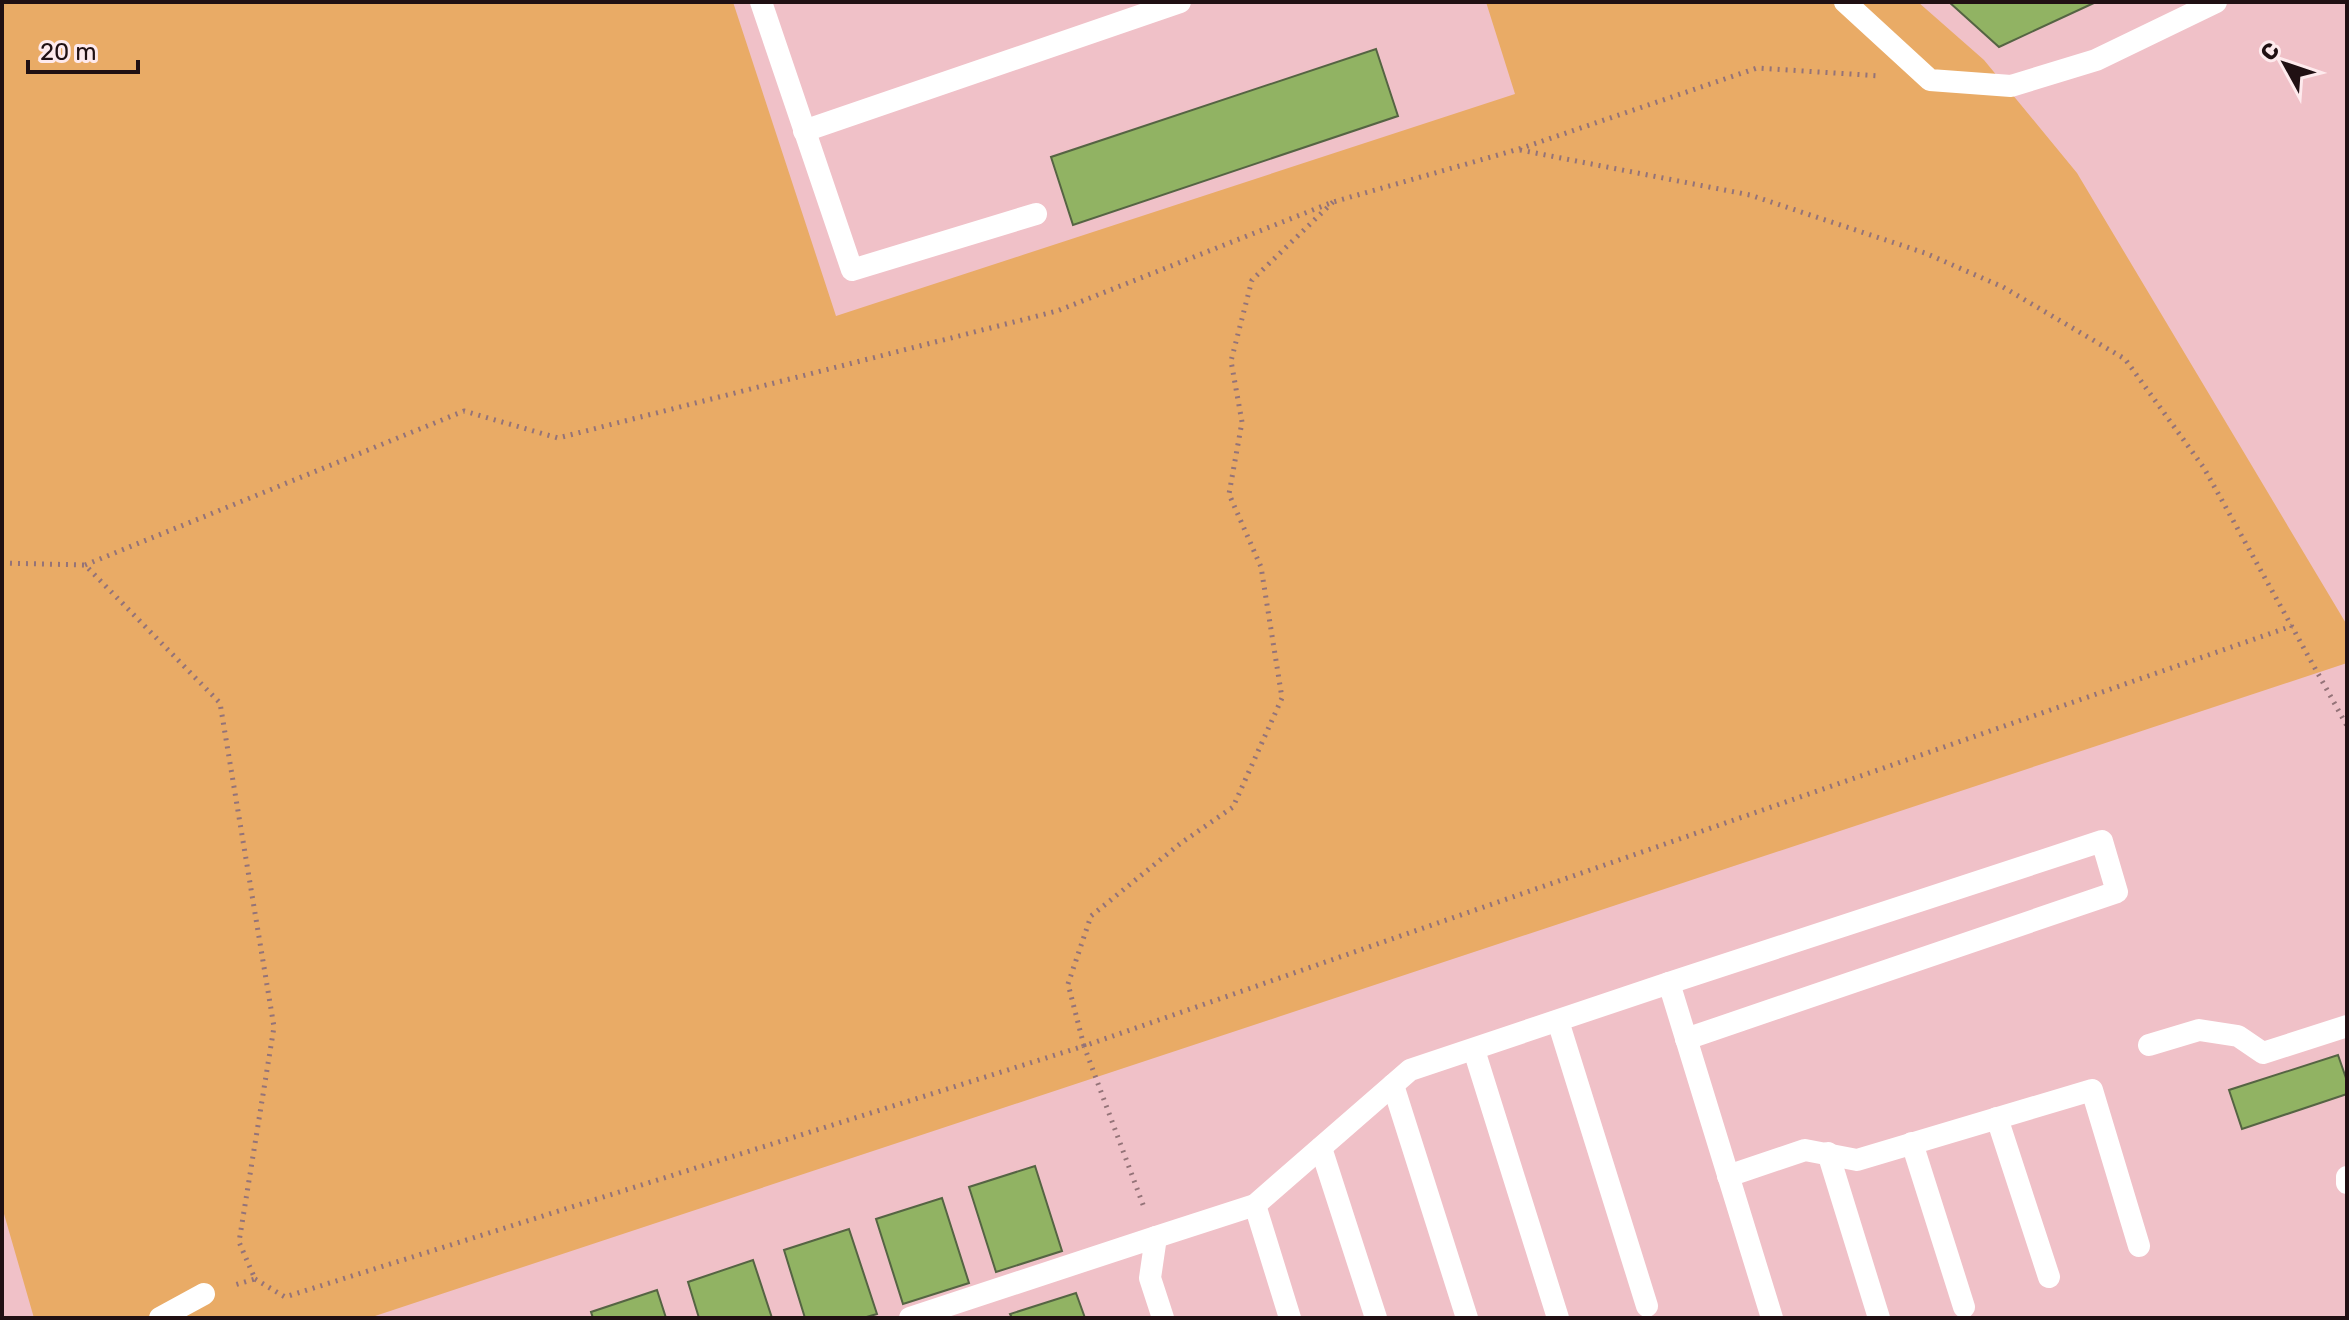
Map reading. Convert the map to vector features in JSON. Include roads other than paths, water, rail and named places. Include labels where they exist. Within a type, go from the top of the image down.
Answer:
[{"type":"lane","points":[[761,2],[852,270],[1036,214]]},
{"type":"lane","points":[[804,131],[1180,2]]},
{"type":"lane","points":[[1845,2],[1930,80],[2011,86],[2096,60],[2216,2]]},
{"type":"lane","points":[[910,1318],[1255,1205],[1410,1070],[2102,841],[2117,892],[1686,1039]]},
{"type":"lane","points":[[1669,983],[1772,1318]]},
{"type":"lane","points":[[1558,1021],[1647,1306]]},
{"type":"lane","points":[[2149,1045],[2199,1030],[2238,1036],[2263,1053],[2347,1026]]},
{"type":"lane","points":[[1474,1050],[1558,1318]]},
{"type":"lane","points":[[1393,1085],[1467,1318]]},
{"type":"lane","points":[[1728,1176],[1805,1150],[1857,1160],[2092,1090],[2139,1246]]},
{"type":"lane","points":[[1997,1118],[2049,1277]]},
{"type":"lane","points":[[1912,1143],[1964,1307]]},
{"type":"lane","points":[[1321,1148],[1376,1318]]},
{"type":"lane","points":[[1828,1153],[1879,1318]]},
{"type":"lane","points":[[1255,1205],[1290,1318]]},
{"type":"lane","points":[[1156,1237],[1150,1278],[1163,1318]]},
{"type":"lane","points":[[160,1318],[204,1294]]}]
